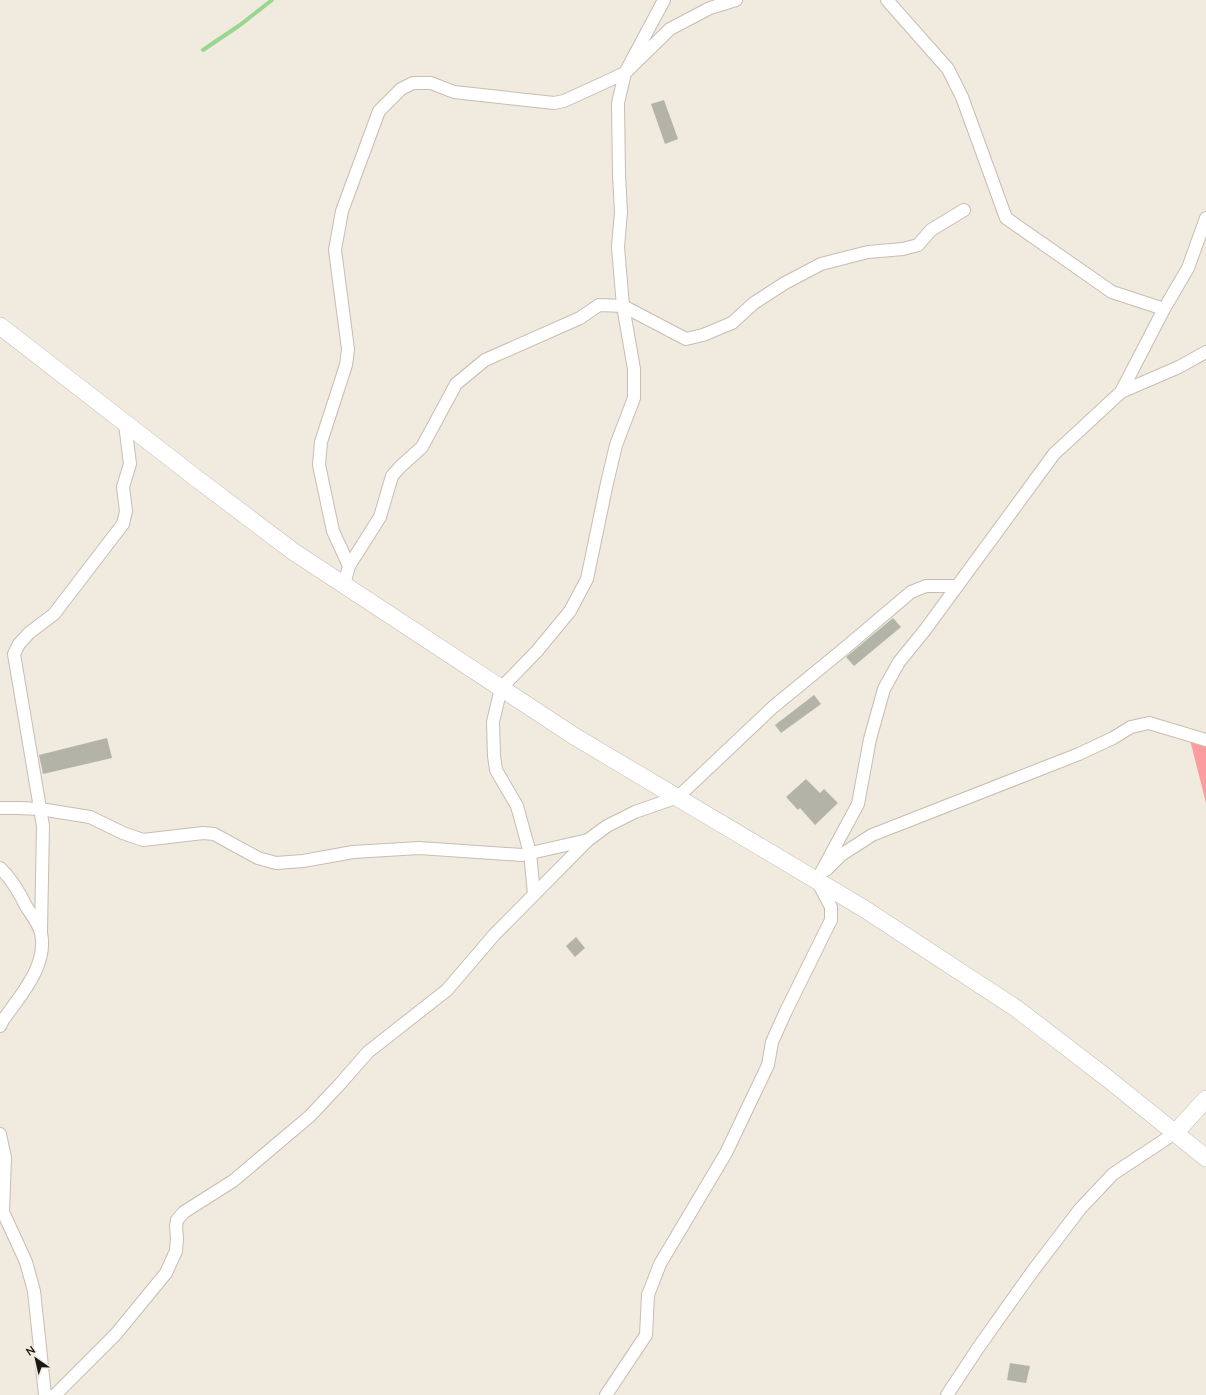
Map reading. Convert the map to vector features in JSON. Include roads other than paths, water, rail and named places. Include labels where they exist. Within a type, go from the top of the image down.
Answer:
[{"type":"street","points":[[534,894],[530,853],[517,806],[496,770],[493,722],[501,688],[570,612],[588,579],[606,483],[616,446],[634,398],[634,369],[623,306],[618,247],[621,212],[618,103],[625,73],[664,0]]},
{"type":"street","points":[[349,566],[333,531],[319,465],[321,442],[346,365],[348,349],[335,250],[342,212],[379,111],[401,89],[413,83],[431,83],[454,92],[554,103],[564,102],[625,73],[670,29],[710,8],[736,0]]},
{"type":"street","points":[[887,0],[948,69],[962,97],[1006,218],[1112,292],[1164,309]]},
{"type":"street","points":[[344,585],[349,566],[380,517],[392,476],[422,447],[456,384],[486,360],[580,318],[599,305],[623,306],[686,339],[703,334],[732,323],[754,304],[785,283],[821,264],[868,252],[903,249],[918,245],[931,230],[964,210]]},
{"type":"street","points":[[1121,392],[1164,309],[1188,268],[1206,218]]},
{"type":"street","points":[[0,326],[125,424],[294,552],[574,736],[863,908],[1017,1009],[1107,1078],[1206,1158]]},
{"type":"street","points":[[817,880],[858,804],[870,739],[884,689],[900,662],[1054,454],[1121,392],[1179,367],[1206,352]]},
{"type":"street","points":[[0,1026],[28,986],[36,970],[42,946],[43,826],[14,654],[18,644],[29,633],[54,614],[123,524],[126,511],[123,487],[130,464],[125,424]]},
{"type":"street","points":[[55,1395],[116,1334],[166,1273],[176,1251],[176,1226],[178,1220],[184,1212],[233,1181],[310,1116],[368,1052],[447,990],[494,935],[588,840],[607,826],[635,812],[678,797],[773,707],[846,648],[911,592],[926,586],[957,586]]},
{"type":"street","points":[[817,880],[841,855],[872,835],[1079,754],[1131,727],[1149,723],[1206,740]]},
{"type":"street","points":[[0,808],[40,809],[90,817],[123,833],[143,840],[203,833],[214,834],[258,858],[276,863],[303,861],[353,852],[419,848],[522,855],[588,840]]},
{"type":"street","points":[[0,868],[7,874],[41,931]]},
{"type":"street","points":[[606,1395],[646,1335],[648,1295],[660,1264],[726,1153],[768,1065],[772,1042],[831,920],[831,907],[817,880]]},
{"type":"street","points":[[947,1395],[1032,1272],[1080,1209],[1113,1174],[1175,1133],[1206,1099]]},
{"type":"street","points":[[0,1134],[5,1158],[3,1212],[26,1262],[34,1291],[45,1395]]},
{"type":"waterway","points":[[203,50],[240,25],[272,0]]}]
